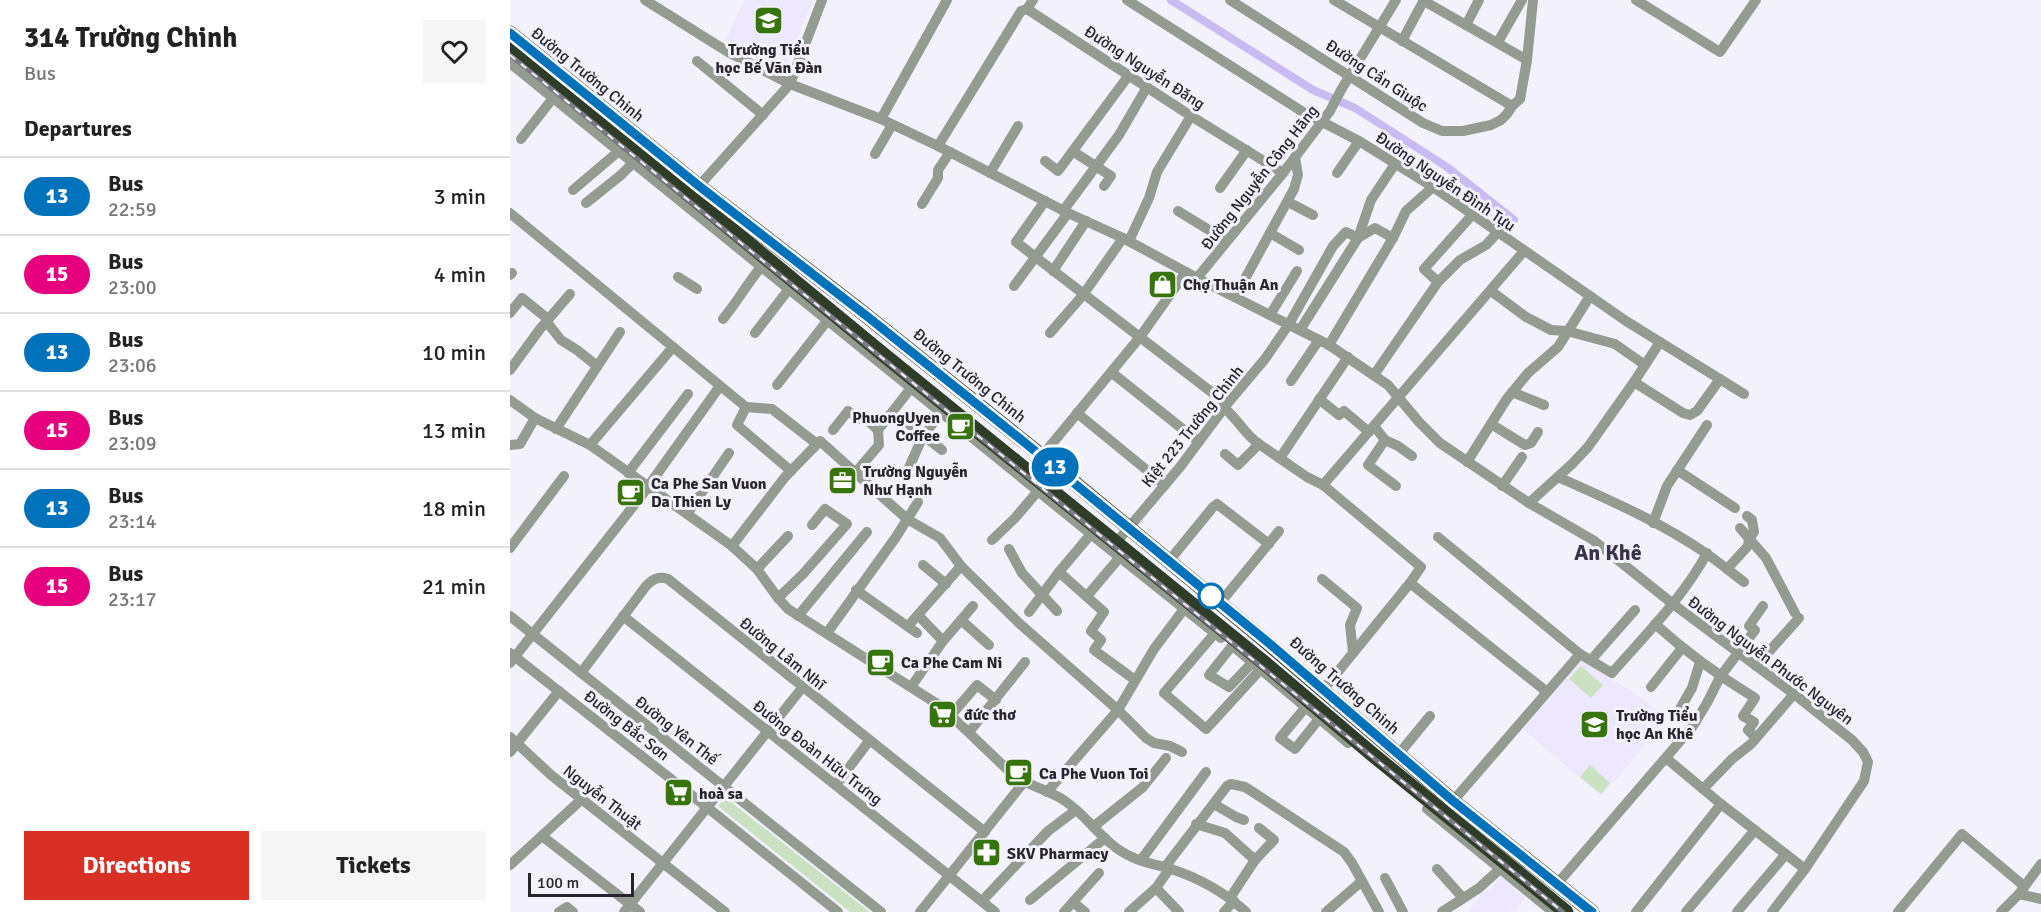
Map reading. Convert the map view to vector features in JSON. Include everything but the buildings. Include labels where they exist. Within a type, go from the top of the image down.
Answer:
[{"type":"highway","name":"Đường Trường Chinh","points":[[510,33],[699,186],[879,325],[1042,456],[1272,646],[1453,801],[1592,912]]},
{"type":"highway","name":"Đường Trường Chinh","points":[[510,47],[1117,550],[1566,912]]},
{"type":"highway","points":[[867,341],[879,325]]},
{"type":"highway","points":[[1257,664],[1272,646]]},
{"type":"highway","points":[[1372,754],[1382,742]]},
{"type":"street","name":"Đường Nguyễn Phước Nguyên","points":[[645,0],[728,52],[790,84],[881,119],[938,146],[1086,222],[1126,239],[1185,272],[1324,342],[1388,385],[1440,443],[1502,486],[1593,540],[1852,740],[1863,752],[1868,762],[1864,782],[1805,869],[1772,912]]},
{"type":"street","points":[[699,186],[790,84],[822,0]]},
{"type":"street","points":[[881,119],[947,0]]},
{"type":"street","name":"Đường Nguyễn Đình Tựu","points":[[1127,0],[1322,123],[1359,141],[1433,187],[1590,296],[1744,394]]},
{"type":"street","name":"Đường Cần Giuộc","points":[[1230,0],[1423,123],[1442,131],[1463,131],[1491,125],[1501,120],[1512,106]]},
{"type":"street","points":[[1334,0],[1512,106],[1520,99],[1527,60],[1533,0]]},
{"type":"street","name":"Đường Nguyễn Công Hãng","points":[[1197,278],[1322,123],[1396,0]]},
{"type":"street","points":[[1401,41],[1424,0],[1527,60]]},
{"type":"street","points":[[1466,25],[1479,0]]},
{"type":"street","points":[[1498,42],[1522,0]]},
{"type":"street","points":[[1636,0],[1720,52],[1753,1]]},
{"type":"street","name":"Đường Nguyễn Đăng","points":[[938,146],[1021,11],[1030,4],[1129,75],[1283,173]]},
{"type":"street","points":[[697,61],[763,115]]},
{"type":"street","points":[[510,63],[1091,534],[1117,550],[1184,609],[1257,664],[1305,708],[1553,912]]},
{"type":"street","points":[[1045,161],[1058,171],[1129,75]]},
{"type":"street","points":[[1014,286],[1122,130],[1147,87]]},
{"type":"street","points":[[521,139],[553,98]]},
{"type":"street","points":[[1050,333],[1126,239],[1149,198],[1157,172],[1191,116]]},
{"type":"street","points":[[875,154],[892,125]]},
{"type":"street","points":[[990,173],[1018,126]]},
{"type":"street","points":[[1337,173],[1359,141]]},
{"type":"street","points":[[1220,188],[1247,150]]},
{"type":"street","points":[[573,190],[619,151]]},
{"type":"street","points":[[922,204],[938,178],[938,170],[950,152]]},
{"type":"street","points":[[1074,152],[1111,176],[1104,186]]},
{"type":"street","points":[[1235,297],[1297,182],[1295,157]]},
{"type":"street","points":[[586,203],[633,163]]},
{"type":"street","points":[[1300,330],[1358,238],[1371,200],[1395,164]]},
{"type":"street","points":[[1291,381],[1324,342],[1393,238],[1406,211],[1433,187]]},
{"type":"street","points":[[1045,201],[1016,242],[1140,337],[1225,406],[1247,435],[1323,485],[1417,563],[1420,568],[1323,690]]},
{"type":"street","points":[[1288,202],[1313,215]]},
{"type":"street","points":[[1178,211],[1227,241]]},
{"type":"street","points":[[510,213],[746,407],[772,409],[817,444]]},
{"type":"street","points":[[1438,282],[1424,269],[1473,214]]},
{"type":"street","points":[[1053,271],[1086,222]]},
{"type":"street","points":[[1358,238],[1375,228],[1393,238]]},
{"type":"street","name":"Kiệt 223 Trường Chinh","points":[[1117,550],[1128,528],[1265,359],[1289,324],[1333,246],[1346,232],[1358,238]]},
{"type":"street","points":[[1374,375],[1438,282],[1460,260],[1486,245],[1498,232]]},
{"type":"street","points":[[1270,233],[1299,250]]},
{"type":"street","points":[[1323,485],[1524,251]]},
{"type":"street","points":[[723,319],[761,267]]},
{"type":"street","points":[[1270,315],[1297,271]]},
{"type":"street","points":[[1042,456],[1140,337],[1185,272]]},
{"type":"street","points":[[678,277],[697,289]]},
{"type":"street","points":[[755,333],[789,289]]},
{"type":"street","points":[[1491,291],[1526,317],[1551,330],[1567,331],[1615,344],[1645,365]]},
{"type":"street","points":[[510,370],[547,320],[570,294]]},
{"type":"street","points":[[1467,462],[1512,392],[1528,373],[1558,347],[1590,296]]},
{"type":"street","points":[[510,313],[522,298],[547,320],[561,340],[597,366]]},
{"type":"street","points":[[777,385],[827,321]]},
{"type":"street","points":[[556,429],[620,332]]},
{"type":"street","points":[[1529,503],[1588,447],[1660,342]]},
{"type":"street","points":[[590,446],[673,347]]},
{"type":"street","points":[[1280,458],[1348,357]]},
{"type":"street","points":[[1111,372],[1199,442]]},
{"type":"street","points":[[1634,382],[1690,415],[1697,411],[1720,379]]},
{"type":"street","points":[[519,650],[648,486],[720,386]]},
{"type":"street","points":[[859,474],[879,445],[878,430],[911,388]]},
{"type":"street","points":[[1512,392],[1544,405]]},
{"type":"street","points":[[628,472],[688,394]]},
{"type":"street","points":[[1319,399],[1339,415],[1344,411],[1412,456]]},
{"type":"street","points":[[510,400],[535,418],[590,446],[732,546],[757,569],[778,598],[798,616],[952,714],[1004,767],[1024,782],[1064,800],[1122,852],[1205,883],[1232,899],[1246,912]]},
{"type":"street","points":[[746,407],[737,425],[791,471]]},
{"type":"street","points":[[833,430],[848,411],[860,420],[865,418],[878,430]]},
{"type":"street","points":[[907,472],[924,435],[941,412]]},
{"type":"street","points":[[1077,413],[1165,485]]},
{"type":"street","points":[[510,445],[520,444],[535,418]]},
{"type":"street","points":[[905,421],[942,450]]},
{"type":"street","points":[[1491,424],[1525,445],[1531,443],[1538,432]]},
{"type":"street","points":[[1653,523],[1667,486],[1707,425]]},
{"type":"street","points":[[1385,440],[1368,465],[1396,486]]},
{"type":"street","points":[[732,546],[791,471],[820,441],[907,519],[940,538],[961,566],[1020,624],[1150,741],[1182,752]]},
{"type":"street","points":[[1225,454],[1238,465],[1259,444]]},
{"type":"street","points":[[687,514],[729,453]]},
{"type":"street","points":[[1502,486],[1522,457]]},
{"type":"street","points":[[1677,470],[1735,508]]},
{"type":"street","points":[[510,548],[564,476]]},
{"type":"street","points":[[1558,477],[1619,504],[1653,523],[1707,554],[1744,582]]},
{"type":"street","points":[[992,540],[1038,491]]},
{"type":"street","points":[[826,633],[918,502]]},
{"type":"street","points":[[1169,561],[1217,504],[1269,544]]},
{"type":"street","points":[[778,598],[803,574],[847,524],[825,509],[812,525]]},
{"type":"street","points":[[1727,569],[1748,546],[1754,529],[1752,520],[1747,516]]},
{"type":"street","points":[[1740,528],[1766,558],[1797,615],[1756,666]]},
{"type":"street","points":[[1220,603],[1279,531]]},
{"type":"street","points":[[798,616],[867,532]]},
{"type":"street","points":[[1029,612],[1091,534]]},
{"type":"street","points":[[757,569],[788,536]]},
{"type":"street","points":[[1438,537],[1580,654],[1612,673],[1673,604],[1698,571],[1707,554]]},
{"type":"street","points":[[1009,549],[1022,573],[1057,611]]},
{"type":"street","points":[[1087,596],[1117,550]]},
{"type":"street","points":[[923,565],[946,584]]},
{"type":"street","points":[[856,590],[913,630],[918,615],[961,566]]},
{"type":"street","points":[[1059,572],[1104,612],[1091,630],[1101,640],[1094,650],[1135,680]]},
{"type":"street","name":"Đường Lâm Nhĩ","points":[[581,673],[650,581],[660,577],[668,579],[801,688],[985,832]]},
{"type":"street","points":[[1322,579],[1358,608],[1350,625],[1353,652]]},
{"type":"street","points":[[1410,583],[1547,692]]},
{"type":"street","points":[[911,687],[943,641],[973,606]]},
{"type":"street","points":[[1557,884],[1693,726],[1720,677],[1755,630],[1749,626],[1763,606]]},
{"type":"street","points":[[1047,792],[1118,710],[1154,649],[1184,609]]},
{"type":"street","points":[[1591,660],[1635,610]]},
{"type":"street","points":[[918,615],[943,641]]},
{"type":"street","name":"Đường Yên Thế","points":[[510,616],[519,650],[581,673],[723,789],[881,912]]},
{"type":"street","name":"Đường Đoàn Hữu Trưng","points":[[623,616],[995,912]]},
{"type":"street","points":[[961,620],[989,645]]},
{"type":"street","points":[[1655,624],[1720,677],[1755,698],[1743,716],[1754,723],[1748,730],[1756,738]]},
{"type":"street","points":[[1215,633],[1164,693],[1206,729],[1257,664]]},
{"type":"street","points":[[1232,646],[1209,675],[1229,687],[1257,664]]},
{"type":"street","points":[[1651,687],[1682,648]]},
{"type":"street","name":"Đường Bắc Sơn","points":[[519,650],[559,691],[711,805],[838,912]]},
{"type":"street","points":[[1453,801],[1580,654]]},
{"type":"street","points":[[970,732],[1025,662]]},
{"type":"street","points":[[1682,707],[1692,688],[1700,662]]},
{"type":"street","points":[[952,714],[977,685],[996,700]]},
{"type":"street","points":[[627,908],[711,805],[801,688]]},
{"type":"street","name":"Nguyễn Thuật","points":[[559,691],[513,745],[724,912]]},
{"type":"street","points":[[1703,789],[1756,738],[1794,694]]},
{"type":"street","points":[[1305,708],[1280,738],[1295,749],[1319,719]]},
{"type":"street","name":"Đường Trường Chinh","points":[[1398,755],[1430,716]]},
{"type":"street","points":[[836,785],[869,741]]},
{"type":"street","points":[[1093,827],[1143,787],[1166,758]]},
{"type":"street","points":[[1666,758],[1805,869]]},
{"type":"street","points":[[1141,860],[1206,772]]},
{"type":"street","points":[[920,912],[1024,782]]},
{"type":"street","points":[[1129,912],[1156,888],[1196,824],[1231,784],[1245,787],[1333,844],[1347,856],[1379,912]]},
{"type":"street","points":[[510,864],[582,799]]},
{"type":"street","points":[[1214,804],[1244,819]]},
{"type":"street","points":[[1636,912],[1721,804]]},
{"type":"street","points":[[982,901],[1048,831],[1076,810]]},
{"type":"street","points":[[1196,824],[1225,833],[1255,860]]},
{"type":"street","points":[[1224,912],[1255,860],[1274,840],[1258,828]]},
{"type":"street","points":[[1686,912],[1755,830]]},
{"type":"street","points":[[1898,912],[1962,834],[2022,890],[2041,899]]},
{"type":"street","points":[[542,836],[627,908],[640,912]]},
{"type":"street","points":[[1030,900],[1105,838]]},
{"type":"street","points":[[1737,912],[1786,854]]},
{"type":"street","points":[[2001,912],[2022,890],[2041,864]]},
{"type":"street","points":[[1437,869],[1463,898]]},
{"type":"street","points":[[1443,912],[1479,888],[1500,869]]},
{"type":"street","points":[[1064,912],[1099,873]]},
{"type":"street","points":[[1385,879],[1403,912]]},
{"type":"street","points":[[1326,912],[1362,881]]},
{"type":"street","points":[[1156,888],[1179,912]]},
{"type":"street","points":[[1073,902],[1085,912]]},
{"type":"street","points":[[559,912],[566,907],[573,912]]},
{"type":"shaded area","name":"Trường Tiểu học Bế Văn Đàn","points":[[744,0],[813,0],[787,63],[775,68],[725,43]]},
{"type":"shaded area","name":"Trường Tiểu học An Khê","points":[[1581,660],[1642,698],[1668,719],[1601,796],[1523,729]]},
{"type":"shaded area","points":[[1501,877],[1525,898],[1514,912],[1468,912],[1486,889],[1489,891]]},
{"type":"green space","points":[[1581,666],[1603,685],[1591,698],[1569,679]]},
{"type":"green space","points":[[1590,765],[1610,783],[1601,794],[1580,777]]},
{"type":"green space","points":[[725,797],[870,912],[850,912],[718,806]]},
{"type":"waterway","points":[[1171,0],[1313,90],[1355,108],[1447,167],[1514,220]]},
{"type":"railway","points":[[510,55],[1563,912]]},
{"type":"bus line","name":"13","points":[[510,33],[699,186],[1024,442],[1270,644],[1366,729],[1453,801],[1592,912]]},
{"type":"place","name":"Trường Tiểu học Bế Văn Đàn","points":[[769,21]]},
{"type":"place","name":"Chợ Thuận An","points":[[1162,284]]},
{"type":"place","name":"PhuongUyen Coffee","points":[[961,426]]},
{"type":"place","name":"Trường Nguyễn Như Hạnh","points":[[842,480]]},
{"type":"place","name":"Ca Phe San Vuon Da Thien Ly","points":[[630,492]]},
{"type":"place","name":"Ca Phe Cam Ni","points":[[880,662]]},
{"type":"place","name":"đức thơ","points":[[943,714]]},
{"type":"place","name":"Trường Tiểu học An Khê","points":[[1595,724]]},
{"type":"place","name":"Ca Phe Vuon Toi","points":[[1018,773]]},
{"type":"place","name":"hoà sa","points":[[678,793]]},
{"type":"place","name":"SKV Pharmacy","points":[[986,853]]},
{"type":"district","name":"An Khê","points":[[1608,552]]}]
